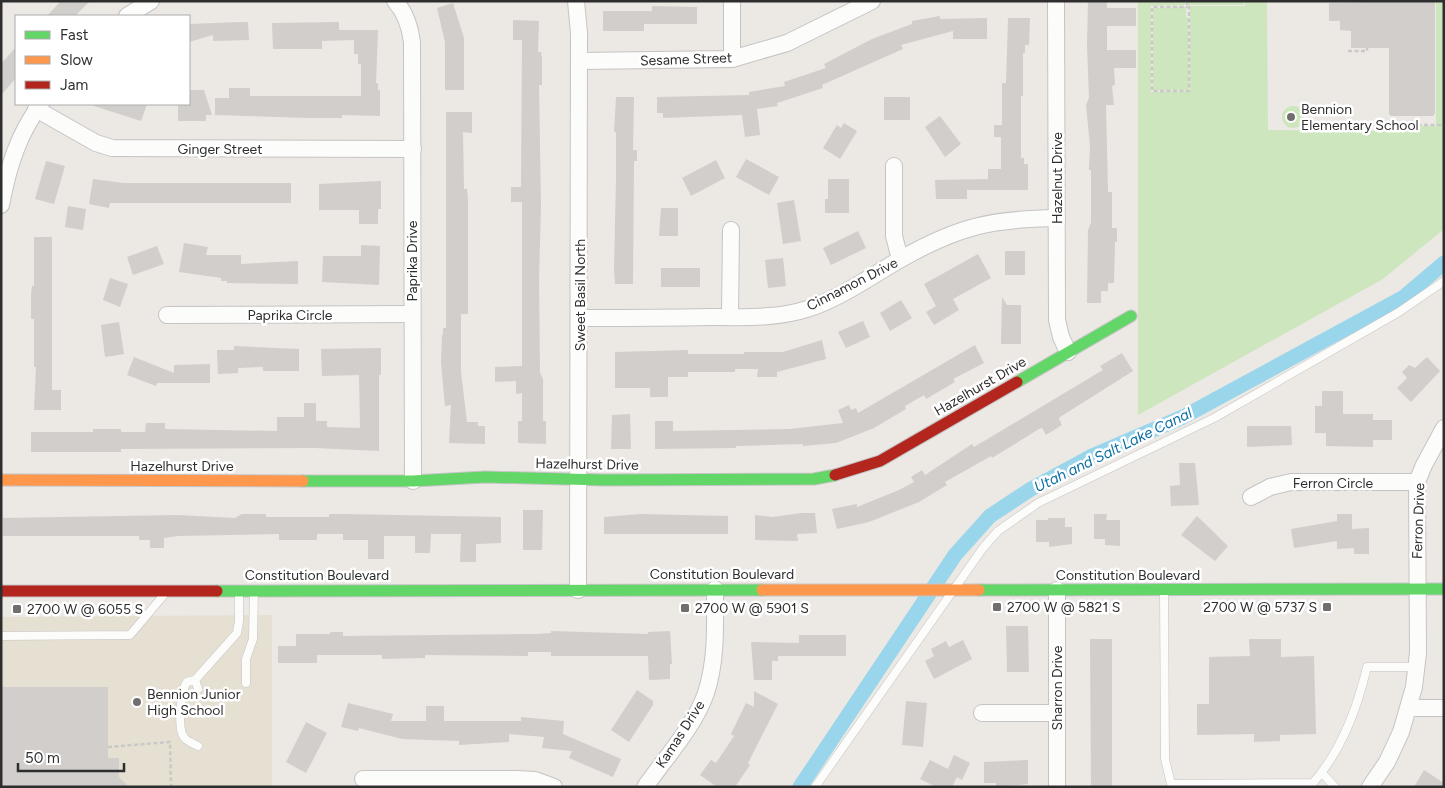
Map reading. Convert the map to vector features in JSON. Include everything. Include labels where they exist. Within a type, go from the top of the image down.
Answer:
[{"type":"main road","name":"Hazelhurst Drive","points":[[1,480],[413,481],[485,477],[580,480],[790,480],[837,475],[880,461],[1132,316]]},
{"type":"main road","name":"Constitution Boulevard","points":[[1,591],[715,589],[1444,590]]},
{"type":"street","points":[[129,15],[151,1]]},
{"type":"street","name":"Paprika Drive","points":[[395,1],[406,18],[412,42],[413,481]]},
{"type":"street","name":"Sweet Basil North","points":[[576,1],[579,61],[580,318],[578,590]]},
{"type":"street","points":[[732,1],[732,59]]},
{"type":"street","name":"Sesame Street","points":[[579,61],[732,59],[787,42],[872,1]]},
{"type":"street","name":"Hazelnut Drive","points":[[1056,1],[1058,320],[1061,338],[1068,352]]},
{"type":"street","points":[[1,205],[13,153],[22,132],[38,107]]},
{"type":"street","name":"Ginger Street","points":[[38,107],[96,143],[112,148],[413,149]]},
{"type":"street","points":[[894,166],[894,236],[900,259]]},
{"type":"street","name":"Cinnamon Drive","points":[[580,318],[770,316],[809,308],[866,280],[900,259],[944,237],[995,221],[1057,218]]},
{"type":"street","points":[[730,317],[731,230]]},
{"type":"street","name":"Paprika Circle","points":[[167,315],[412,314]]},
{"type":"street","name":"Ferron Drive","points":[[1370,787],[1387,762],[1409,708],[1416,667],[1417,482],[1444,428]]},
{"type":"street","name":"Ferron Circle","points":[[1251,497],[1270,487],[1291,482],[1417,482]]},
{"type":"street","name":"Kamas Drive","points":[[645,787],[686,730],[705,694],[714,661],[715,589]]},
{"type":"street","name":"Sharron Drive","points":[[1057,590],[1057,787]]},
{"type":"street","points":[[1409,708],[1444,708]]},
{"type":"street","points":[[982,713],[1057,713]]},
{"type":"street","points":[[363,779],[517,779],[535,780],[554,787]]},
{"type":"lane","points":[[815,787],[983,548],[998,531],[1038,503],[1214,418],[1399,312],[1444,281]]},
{"type":"lane","points":[[198,746],[184,738],[181,731],[181,691],[187,682],[195,680],[237,633],[239,590]]},
{"type":"lane","points":[[246,683],[246,659],[254,639],[254,590]]},
{"type":"lane","points":[[1164,590],[1165,759],[1171,784],[1313,783],[1322,773],[1353,716],[1367,667],[1416,667]]},
{"type":"lane","points":[[1,636],[130,635],[168,591]]},
{"type":"lane","points":[[195,680],[198,689]]},
{"type":"lane","points":[[1322,773],[1334,787]]},
{"type":"path","points":[[1187,1],[1187,7],[1189,7],[1189,91],[1152,91],[1152,7],[1187,7]]},
{"type":"path","points":[[1348,51],[1367,51],[1367,48]]},
{"type":"path","points":[[1412,120],[1412,125]]},
{"type":"path","points":[[1372,125],[1444,125]]},
{"type":"path","points":[[108,747],[170,742],[171,787]]},
{"type":"shaded area","name":"Bennion Junior High School","points":[[272,615],[272,787],[1,787],[1,617]]},
{"type":"green space","name":"Bennion Elementary School","points":[[1138,1],[1185,1],[1185,5],[1151,6],[1151,92],[1190,91],[1190,6],[1245,6],[1245,1],[1267,1],[1268,130],[1376,131],[1380,126],[1436,126],[1436,1],[1444,1],[1444,229],[1383,279],[1138,415]]},
{"type":"green space","points":[[1188,1],[1244,1],[1244,5],[1188,5]]},
{"type":"green space","points":[[1186,7],[1186,17],[1188,17],[1189,90],[1153,90],[1153,8]]},
{"type":"green space","points":[[1293,106],[1301,109],[1304,117],[1301,125],[1293,128],[1285,125],[1282,117],[1285,109]]},
{"type":"building","points":[[61,1],[90,1],[76,15],[48,15]]},
{"type":"building","points":[[1088,1],[1107,1],[1107,8],[1136,8],[1136,26],[1107,26],[1107,50],[1136,50],[1136,68],[1114,68],[1115,85],[1112,86],[1114,105],[1106,105],[1108,192],[1112,192],[1112,228],[1117,228],[1117,242],[1115,242],[1114,283],[1108,283],[1108,291],[1101,291],[1101,303],[1087,303],[1088,230],[1091,223],[1090,146],[1086,105],[1089,98]]},
{"type":"building","points":[[1435,1],[1435,113],[1433,116],[1391,116],[1389,114],[1389,48],[1351,48],[1351,31],[1340,30],[1340,21],[1329,21],[1329,3]]},
{"type":"building","points":[[453,3],[464,38],[464,90],[445,90],[445,42],[437,8]]},
{"type":"building","points":[[652,6],[697,7],[697,24],[644,24],[644,31],[603,31],[603,11],[652,11]]},
{"type":"building","points":[[940,16],[940,19],[987,18],[987,39],[953,39],[953,31],[901,45],[903,49],[822,85],[823,88],[777,103],[778,106],[757,109],[760,135],[745,137],[742,115],[663,118],[663,113],[657,113],[657,97],[749,95],[749,92],[785,86],[784,82],[826,68],[824,64],[872,39],[912,24],[912,21]]},
{"type":"building","points":[[1008,18],[1030,18],[1029,45],[1025,45],[1025,53],[1023,53],[1023,96],[1021,96],[1021,158],[1024,158],[1024,164],[1028,164],[1028,190],[967,190],[967,199],[936,199],[935,180],[988,179],[988,169],[1001,169],[1001,137],[994,137],[994,125],[1002,125],[1002,83],[1006,83]]},
{"type":"building","points":[[513,20],[539,21],[538,52],[541,52],[542,59],[542,85],[539,85],[541,207],[539,279],[540,373],[543,379],[543,421],[546,421],[546,444],[518,443],[518,421],[522,421],[522,393],[516,394],[516,381],[495,382],[495,367],[522,366],[522,202],[511,202],[511,187],[521,187],[522,40],[513,40]]},
{"type":"building","points":[[248,22],[249,40],[213,41],[213,35],[190,42],[190,24]]},
{"type":"building","points":[[339,22],[339,30],[378,30],[376,83],[378,83],[378,90],[380,90],[380,116],[342,115],[342,118],[307,118],[215,115],[215,98],[229,98],[229,88],[250,88],[250,96],[361,96],[361,64],[358,64],[358,54],[354,54],[354,40],[322,41],[322,49],[273,49],[272,23]]},
{"type":"building","points":[[15,48],[15,79],[1,95],[1,64]]},
{"type":"building","points":[[190,90],[204,90],[212,115],[206,115],[206,121],[178,121],[178,105],[190,105]]},
{"type":"building","points":[[616,97],[634,97],[633,150],[637,150],[637,161],[634,161],[633,284],[615,284],[616,132],[614,132]]},
{"type":"building","points":[[884,97],[910,97],[910,120],[884,120]]},
{"type":"building","points":[[94,105],[147,105],[141,121]]},
{"type":"building","points":[[446,112],[472,112],[472,133],[463,132],[464,189],[467,189],[468,200],[468,314],[461,314],[461,372],[467,422],[478,422],[478,426],[485,426],[485,444],[449,443],[451,405],[445,406],[441,363],[443,328],[446,328]]},
{"type":"building","points":[[940,116],[961,144],[945,157],[925,127]]},
{"type":"building","points":[[844,123],[857,131],[840,159],[823,148],[837,125],[841,128]]},
{"type":"building","points":[[746,159],[779,177],[769,195],[736,177]]},
{"type":"building","points":[[716,160],[725,178],[691,196],[682,178]]},
{"type":"building","points":[[46,161],[65,166],[54,204],[35,199]]},
{"type":"building","points":[[93,179],[123,183],[291,183],[291,203],[110,203],[109,208],[89,204]]},
{"type":"building","points":[[828,179],[849,179],[849,213],[825,213],[825,199],[828,199]]},
{"type":"building","points":[[381,181],[381,209],[378,209],[378,224],[359,224],[359,210],[319,210],[319,184]]},
{"type":"building","points":[[794,200],[801,241],[783,244],[777,203]]},
{"type":"building","points":[[68,206],[86,209],[83,230],[65,227]]},
{"type":"building","points":[[661,208],[678,208],[678,236],[659,236]]},
{"type":"building","points":[[858,231],[866,248],[831,265],[823,248]]},
{"type":"building","points":[[34,237],[52,237],[52,390],[61,390],[61,410],[34,410],[36,367],[34,367],[34,319],[31,319],[31,294],[32,286],[34,286]]},
{"type":"building","points":[[184,243],[208,247],[206,255],[241,255],[241,264],[298,261],[298,284],[227,283],[227,281],[221,281],[221,278],[179,272]]},
{"type":"building","points":[[361,245],[380,246],[379,285],[322,282],[323,256],[361,256]]},
{"type":"building","points":[[157,246],[164,264],[133,275],[127,257]]},
{"type":"building","points":[[1005,251],[1025,251],[1025,275],[1005,275]]},
{"type":"building","points":[[978,254],[991,278],[953,299],[959,310],[934,325],[926,312],[936,306],[924,284]]},
{"type":"building","points":[[783,258],[786,286],[768,288],[765,260]]},
{"type":"building","points":[[661,268],[700,268],[700,287],[661,287]]},
{"type":"building","points":[[110,278],[128,284],[120,307],[103,300]]},
{"type":"building","points":[[1002,297],[1007,305],[1021,305],[1021,344],[1001,344]]},
{"type":"building","points":[[901,300],[912,318],[890,331],[880,313]]},
{"type":"building","points":[[863,321],[870,337],[846,348],[838,332]]},
{"type":"building","points":[[119,322],[124,354],[105,357],[101,325]]},
{"type":"building","points":[[822,340],[826,359],[777,372],[777,377],[757,377],[758,369],[735,369],[735,372],[688,372],[688,377],[668,377],[668,397],[650,397],[650,388],[615,388],[615,352],[688,350],[688,354],[744,354],[744,352],[783,352]]},
{"type":"building","points":[[975,345],[984,363],[953,379],[955,382],[926,399],[924,395],[905,406],[906,409],[874,428],[836,443],[803,446],[803,444],[736,446],[736,448],[655,449],[655,421],[673,421],[673,431],[789,429],[843,423],[838,410],[849,405],[851,410],[856,408],[858,413]]},
{"type":"building","points":[[234,346],[299,349],[299,371],[263,371],[263,367],[238,368],[238,373],[218,374],[217,350],[234,350]]},
{"type":"building","points":[[381,348],[379,451],[315,448],[121,449],[121,452],[31,452],[31,432],[93,432],[93,429],[121,429],[121,432],[145,432],[146,423],[165,423],[165,429],[277,431],[277,417],[304,417],[304,403],[316,403],[316,421],[327,421],[327,427],[360,428],[359,375],[322,376],[321,349]]},
{"type":"building","points":[[1122,353],[1133,371],[1060,417],[1062,425],[1046,435],[1042,428],[1039,429],[992,458],[991,456],[945,482],[947,485],[919,502],[869,522],[837,529],[832,509],[857,504],[857,507],[914,482],[911,477],[922,470],[925,475],[972,444],[974,447],[1103,370],[1100,366]]},
{"type":"building","points":[[134,357],[174,373],[174,365],[210,364],[210,383],[157,383],[156,386],[127,375]]},
{"type":"building","points":[[1427,357],[1440,371],[1411,402],[1397,388],[1407,378],[1402,372],[1409,365],[1415,368]]},
{"type":"building","points":[[1322,391],[1343,391],[1343,414],[1373,414],[1373,420],[1392,420],[1392,440],[1373,440],[1373,447],[1326,446],[1326,433],[1315,433],[1315,406],[1322,406]]},
{"type":"building","points":[[630,414],[631,449],[611,449],[612,415]]},
{"type":"building","points":[[1247,426],[1291,426],[1292,445],[1247,447]]},
{"type":"building","points":[[1179,463],[1195,463],[1199,505],[1171,506],[1170,486],[1180,485]]},
{"type":"building","points":[[523,510],[543,510],[542,550],[523,550]]},
{"type":"building","points":[[815,513],[817,533],[797,534],[798,541],[755,540],[755,515],[772,517]]},
{"type":"building","points":[[242,514],[266,514],[266,517],[329,517],[329,514],[343,514],[501,517],[501,543],[476,544],[476,562],[460,562],[461,534],[431,534],[430,553],[415,553],[415,536],[384,536],[384,559],[368,559],[368,540],[343,540],[343,534],[317,534],[317,540],[279,540],[279,534],[178,536],[164,538],[164,548],[150,548],[150,540],[139,540],[139,536],[3,536],[3,518],[178,515],[235,518]]},
{"type":"building","points":[[641,514],[728,516],[728,534],[604,534],[604,517]]},
{"type":"building","points":[[1094,514],[1107,514],[1106,520],[1120,520],[1120,546],[1105,545],[1105,539],[1094,539]]},
{"type":"building","points":[[1337,514],[1352,514],[1352,529],[1369,528],[1369,554],[1354,554],[1354,548],[1337,549],[1337,541],[1294,548],[1291,529],[1337,521]]},
{"type":"building","points":[[1197,516],[1228,546],[1215,561],[1181,535]]},
{"type":"building","points":[[1048,518],[1065,518],[1065,527],[1072,527],[1072,544],[1049,547],[1049,542],[1036,542],[1036,520],[1048,520]]},
{"type":"building","points":[[1006,626],[1028,626],[1029,672],[1007,672]]},
{"type":"building","points":[[551,631],[648,634],[648,632],[670,631],[672,664],[670,664],[670,679],[649,680],[648,656],[551,656],[551,652],[528,652],[528,656],[425,655],[425,658],[382,659],[382,655],[317,655],[317,663],[278,663],[278,646],[296,646],[296,634],[343,632],[343,636],[537,634],[551,633]]},
{"type":"building","points":[[799,635],[846,635],[846,656],[778,656],[778,661],[772,661],[772,680],[754,680],[751,642],[799,643]]},
{"type":"building","points":[[1090,639],[1112,639],[1112,787],[1091,787]]},
{"type":"building","points":[[1249,639],[1281,639],[1281,657],[1314,656],[1316,734],[1280,735],[1280,741],[1254,742],[1254,734],[1197,735],[1197,704],[1209,704],[1209,657],[1250,656]]},
{"type":"building","points":[[963,640],[972,659],[934,679],[925,661],[934,656],[931,649],[946,641],[949,647]]},
{"type":"building","points":[[1,687],[108,687],[108,758],[119,758],[119,777],[129,787],[1,787]]},
{"type":"building","points":[[637,690],[653,701],[653,705],[629,742],[611,730]]},
{"type":"building","points":[[754,691],[778,704],[748,763],[750,765],[735,787],[717,787],[700,775],[711,760],[716,763],[734,736],[731,734],[746,703],[754,707]]},
{"type":"building","points":[[906,701],[927,703],[923,747],[902,745]]},
{"type":"building","points":[[348,703],[393,714],[391,721],[426,721],[426,706],[444,706],[444,721],[521,721],[521,717],[564,721],[563,734],[621,759],[613,777],[569,758],[572,751],[542,748],[544,737],[509,734],[509,742],[459,745],[459,741],[402,739],[359,728],[358,731],[341,727]]},
{"type":"building","points":[[306,722],[327,733],[306,773],[286,762]]},
{"type":"building","points":[[954,755],[970,763],[962,780],[957,777],[952,787],[936,787],[920,779],[930,760],[948,769]]},
{"type":"building","points":[[1028,760],[1028,784],[996,787],[996,783],[984,783],[984,762]]},
{"type":"building","points":[[1424,770],[1444,783],[1444,787],[1414,787]]},
{"type":"waterway","name":"Utah and Salt Lake Canal","points":[[800,787],[955,555],[990,516],[1031,489],[1090,457],[1183,417],[1404,297],[1444,263]]},
{"type":"traffic: fast","points":[[1017,382],[1131,316]]},
{"type":"traffic: fast","points":[[303,481],[413,481],[485,477],[604,480],[814,479],[835,475]]},
{"type":"traffic: fast","points":[[979,590],[1444,589]]},
{"type":"traffic: fast","points":[[217,591],[762,590]]},
{"type":"traffic: slow","points":[[1,480],[303,481]]},
{"type":"traffic: slow","points":[[762,590],[979,590]]},
{"type":"traffic: jam","points":[[835,475],[880,461],[1017,382]]},
{"type":"traffic: jam","points":[[1,591],[217,591]]},
{"type":"place","name":"Bennion Elementary School","points":[[1291,117]]},
{"type":"place","name":"2700 W @ 5821 S","points":[[997,607]]},
{"type":"place","name":"2700 W @ 5737 S","points":[[1327,607]]},
{"type":"place","name":"2700 W @ 5901 S","points":[[685,608]]},
{"type":"place","name":"2700 W @ 6055 S","points":[[17,609]]},
{"type":"place","name":"Bennion Junior High School","points":[[137,702]]}]
